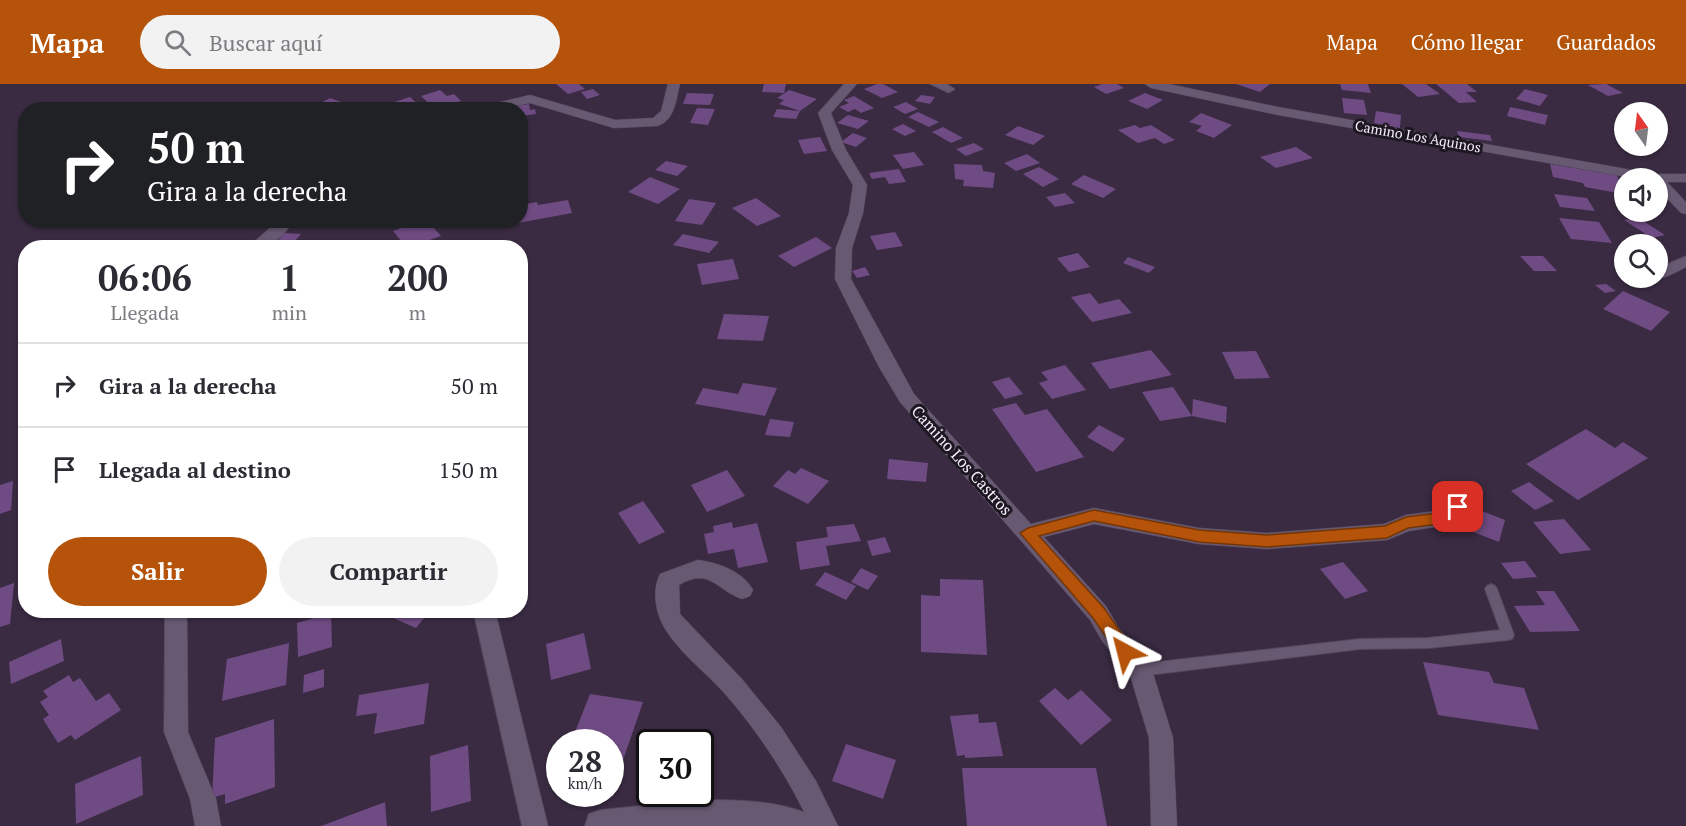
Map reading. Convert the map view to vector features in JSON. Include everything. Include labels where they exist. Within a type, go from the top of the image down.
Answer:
[{"type":"street","points":[[514,102],[530,99],[614,124],[657,122],[667,112],[674,84]]},
{"type":"street","name":"Camino Los Castros","points":[[851,84],[824,114],[833,140],[849,171],[860,185],[856,213],[844,248],[843,279],[907,398],[1098,613],[1110,634],[1140,670],[1161,738],[1164,826]]},
{"type":"street","points":[[936,84],[949,89]]},
{"type":"street","name":"Camino Los Aquinos","points":[[1151,84],[1278,111],[1614,171]]},
{"type":"street","points":[[513,91],[562,100],[600,120]]},
{"type":"street","name":"Camino Los Aquinos","points":[[1668,179],[1686,178]]},
{"type":"street","points":[[1679,199],[1686,210]]},
{"type":"street","points":[[266,240],[281,228]]},
{"type":"street","points":[[1668,269],[1686,261]]},
{"type":"street","points":[[1028,533],[1094,516],[1199,536],[1267,541],[1387,532],[1406,523],[1441,519],[1458,507]]},
{"type":"street","points":[[742,590],[722,574],[706,568],[684,570],[668,580],[665,605],[672,620],[736,689],[776,744],[811,795],[825,826]]},
{"type":"street","points":[[176,618],[176,732],[203,799],[208,826]]},
{"type":"street","points":[[486,618],[535,826]]},
{"type":"street","points":[[601,826],[682,815],[775,821],[796,826]]},
{"type":"lane","points":[[1140,670],[1360,644],[1428,643],[1508,635],[1491,589]]},
{"type":"building","points":[[556,84],[579,84],[585,89],[568,94]]},
{"type":"building","points":[[764,84],[786,84],[784,93],[762,92]]},
{"type":"building","points":[[883,84],[898,92],[882,98],[864,89]]},
{"type":"building","points":[[1102,84],[1117,84],[1124,88],[1106,94],[1094,87]]},
{"type":"building","points":[[1236,84],[1270,84],[1260,92]]},
{"type":"building","points":[[1340,84],[1368,84],[1371,93],[1342,90]]},
{"type":"building","points":[[1402,84],[1426,84],[1440,94],[1418,97]]},
{"type":"building","points":[[1436,84],[1467,84],[1477,92],[1466,92],[1477,102],[1459,103]]},
{"type":"building","points":[[1606,84],[1623,93],[1608,96],[1588,85]]},
{"type":"building","points":[[593,89],[600,95],[587,99],[581,92]]},
{"type":"building","points":[[1525,89],[1548,95],[1540,106],[1516,99]]},
{"type":"building","points":[[440,90],[447,96],[454,94],[461,101],[427,102],[421,96]]},
{"type":"building","points":[[789,90],[817,99],[800,111],[779,104],[784,100],[777,98]]},
{"type":"building","points":[[687,93],[714,94],[710,105],[683,104]]},
{"type":"building","points":[[1145,93],[1163,100],[1147,109],[1128,101]]},
{"type":"building","points":[[921,95],[935,97],[930,104],[915,101]]},
{"type":"building","points":[[854,96],[874,108],[861,113],[855,109],[848,112],[839,107],[849,103],[844,100]]},
{"type":"building","points":[[410,97],[416,102],[394,102]]},
{"type":"building","points":[[330,98],[341,102],[323,102]]},
{"type":"building","points":[[1342,98],[1364,100],[1367,115],[1344,113]]},
{"type":"building","points":[[906,102],[918,109],[905,114],[893,107]]},
{"type":"building","points":[[528,104],[530,110],[535,109],[536,114],[528,115]]},
{"type":"building","points":[[1510,107],[1548,115],[1545,125],[1507,116]]},
{"type":"building","points":[[697,108],[715,109],[708,125],[690,123]]},
{"type":"building","points":[[777,109],[800,111],[796,119],[773,117]]},
{"type":"building","points":[[1376,111],[1401,115],[1400,128],[1374,123]]},
{"type":"building","points":[[918,112],[939,122],[929,127],[908,117]]},
{"type":"building","points":[[1201,113],[1232,125],[1214,138],[1196,131],[1202,126],[1189,122]]},
{"type":"building","points":[[848,115],[869,121],[858,129],[837,123]]},
{"type":"building","points":[[903,124],[916,131],[905,136],[892,129]]},
{"type":"building","points":[[1135,125],[1140,128],[1151,125],[1175,140],[1164,144],[1155,138],[1138,143],[1118,130]]},
{"type":"building","points":[[1018,126],[1045,136],[1033,145],[1005,135]]},
{"type":"building","points":[[943,127],[963,138],[951,143],[932,132]]},
{"type":"building","points":[[1457,131],[1490,135],[1492,141],[1459,137]]},
{"type":"building","points":[[853,133],[867,138],[856,147],[841,142]]},
{"type":"building","points":[[820,137],[827,151],[804,154],[798,140]]},
{"type":"building","points":[[974,143],[984,149],[966,156],[956,149]]},
{"type":"building","points":[[1296,147],[1313,158],[1276,168],[1260,157]]},
{"type":"building","points":[[914,152],[924,165],[903,169],[893,155]]},
{"type":"building","points":[[1027,154],[1040,163],[1016,171],[1004,163]]},
{"type":"building","points":[[666,161],[688,166],[677,176],[655,170]]},
{"type":"building","points":[[954,164],[982,165],[983,171],[995,173],[993,188],[963,186],[964,180],[955,179]]},
{"type":"building","points":[[1550,164],[1614,175],[1614,192],[1585,187],[1583,183],[1553,177]]},
{"type":"building","points":[[1039,167],[1059,179],[1043,187],[1023,174]]},
{"type":"building","points":[[899,169],[906,182],[889,184],[885,177],[872,179],[869,173]]},
{"type":"building","points":[[1084,175],[1116,189],[1103,198],[1071,184]]},
{"type":"building","points":[[650,177],[680,189],[658,204],[628,192]]},
{"type":"building","points":[[1065,193],[1075,203],[1055,207],[1046,197]]},
{"type":"building","points":[[1554,194],[1587,198],[1595,211],[1560,207]]},
{"type":"building","points":[[756,198],[781,216],[757,226],[732,208]]},
{"type":"building","points":[[689,199],[716,203],[702,225],[675,221]]},
{"type":"building","points":[[568,200],[572,213],[528,221],[528,204],[537,202],[538,205]]},
{"type":"building","points":[[1559,218],[1599,222],[1612,243],[1571,239]]},
{"type":"building","points":[[1627,222],[1645,222],[1663,234],[1646,234]]},
{"type":"building","points":[[401,228],[434,228],[441,236],[430,240],[400,240],[393,231]]},
{"type":"building","points":[[895,232],[903,246],[877,250],[870,236]]},
{"type":"building","points":[[284,233],[301,234],[296,240],[278,240]]},
{"type":"building","points":[[683,234],[719,242],[709,253],[673,245]]},
{"type":"building","points":[[816,237],[832,248],[794,267],[778,256]]},
{"type":"building","points":[[1078,253],[1090,267],[1069,272],[1057,258]]},
{"type":"building","points":[[1520,256],[1543,256],[1557,271],[1534,271]]},
{"type":"building","points":[[1128,257],[1155,267],[1149,273],[1123,263]]},
{"type":"building","points":[[733,259],[739,279],[702,285],[697,264]]},
{"type":"building","points":[[865,267],[870,275],[857,278],[852,271]]},
{"type":"building","points":[[1606,284],[1616,291],[1605,293],[1595,285]]},
{"type":"building","points":[[1623,291],[1670,312],[1651,331],[1603,309]]},
{"type":"building","points":[[1090,293],[1099,304],[1119,299],[1132,313],[1092,322],[1071,297]]},
{"type":"building","points":[[724,314],[769,316],[763,341],[717,339]]},
{"type":"building","points":[[1151,350],[1172,375],[1110,389],[1091,363]]},
{"type":"building","points":[[1256,351],[1270,378],[1235,379],[1222,352]]},
{"type":"building","points":[[1065,365],[1086,390],[1052,399],[1039,383],[1048,380],[1041,372]]},
{"type":"building","points":[[1009,377],[1023,394],[1005,399],[992,382]]},
{"type":"building","points":[[743,383],[777,388],[765,416],[695,404],[703,388],[738,394]]},
{"type":"building","points":[[1173,387],[1192,416],[1160,421],[1142,392]]},
{"type":"building","points":[[1193,399],[1227,407],[1226,423],[1192,416]]},
{"type":"building","points":[[1016,403],[1025,415],[1047,409],[1084,457],[1036,472],[992,409]]},
{"type":"building","points":[[770,419],[794,422],[790,437],[765,435]]},
{"type":"building","points":[[1099,425],[1125,439],[1113,452],[1087,437]]},
{"type":"building","points":[[1586,429],[1615,448],[1623,442],[1648,458],[1578,500],[1526,464]]},
{"type":"building","points":[[889,459],[928,463],[926,482],[887,479]]},
{"type":"building","points":[[801,468],[829,481],[808,504],[773,486],[788,470],[795,474]]},
{"type":"building","points":[[727,470],[745,496],[707,512],[691,485]]},
{"type":"building","points":[[13,481],[11,510],[0,514],[0,485]]},
{"type":"building","points":[[1529,482],[1554,501],[1535,510],[1511,491]]},
{"type":"building","points":[[643,501],[665,532],[639,544],[618,513]]},
{"type":"building","points":[[1474,508],[1505,520],[1499,542],[1468,530]]},
{"type":"building","points":[[1564,519],[1591,550],[1560,554],[1533,522]]},
{"type":"building","points":[[732,522],[733,528],[757,523],[768,562],[738,568],[734,549],[708,554],[704,534],[714,532],[713,526]]},
{"type":"building","points":[[854,524],[861,541],[826,546],[830,565],[800,570],[796,542],[828,537],[826,527]]},
{"type":"building","points":[[885,537],[891,552],[872,556],[867,541]]},
{"type":"building","points":[[1525,561],[1537,577],[1513,579],[1501,563]]},
{"type":"building","points":[[1343,562],[1368,591],[1345,599],[1320,569]]},
{"type":"building","points":[[861,568],[878,576],[868,590],[851,582]]},
{"type":"building","points":[[825,572],[856,586],[846,600],[815,585]]},
{"type":"building","points":[[940,579],[983,580],[987,655],[921,652],[921,595],[940,596]]},
{"type":"building","points":[[14,583],[10,624],[0,627],[0,588]]},
{"type":"building","points":[[1536,591],[1554,591],[1580,631],[1530,632],[1514,606],[1545,605]]},
{"type":"building","points":[[314,618],[331,618],[332,647],[298,657],[297,623]]},
{"type":"building","points":[[393,618],[424,618],[416,628]]},
{"type":"building","points":[[584,633],[591,669],[551,680],[546,644]]},
{"type":"building","points":[[61,639],[64,661],[11,684],[9,662]]},
{"type":"building","points":[[289,643],[286,685],[222,701],[227,659]]},
{"type":"building","points":[[1423,662],[1489,672],[1494,683],[1524,688],[1539,730],[1438,715]]},
{"type":"building","points":[[324,669],[324,687],[303,693],[304,675]]},
{"type":"building","points":[[69,675],[73,682],[80,678],[96,701],[109,693],[121,710],[75,740],[71,735],[58,743],[43,719],[49,715],[40,702],[48,697],[43,691]]},
{"type":"building","points":[[429,683],[424,724],[374,734],[377,713],[356,716],[359,695]]},
{"type":"building","points":[[1055,688],[1068,700],[1081,690],[1112,720],[1081,745],[1039,701]]},
{"type":"building","points":[[590,694],[643,702],[624,757],[624,729],[576,729]]},
{"type":"building","points":[[978,714],[979,723],[996,722],[1003,756],[965,758],[965,755],[957,756],[950,716]]},
{"type":"building","points":[[274,719],[275,787],[225,804],[225,794],[212,798],[215,738]]},
{"type":"building","points":[[846,744],[896,760],[883,799],[832,781]]},
{"type":"building","points":[[468,745],[471,801],[431,812],[430,756]]},
{"type":"building","points":[[141,756],[143,795],[76,824],[75,784]]},
{"type":"building","points":[[962,768],[1096,768],[1107,826],[967,826]]},
{"type":"building","points":[[385,802],[387,826],[321,826]]},
{"type":"route","points":[[1125,652],[1110,634],[1098,613],[1028,533],[1094,516],[1199,536],[1267,541],[1387,532],[1406,523],[1441,519],[1458,507]]}]
